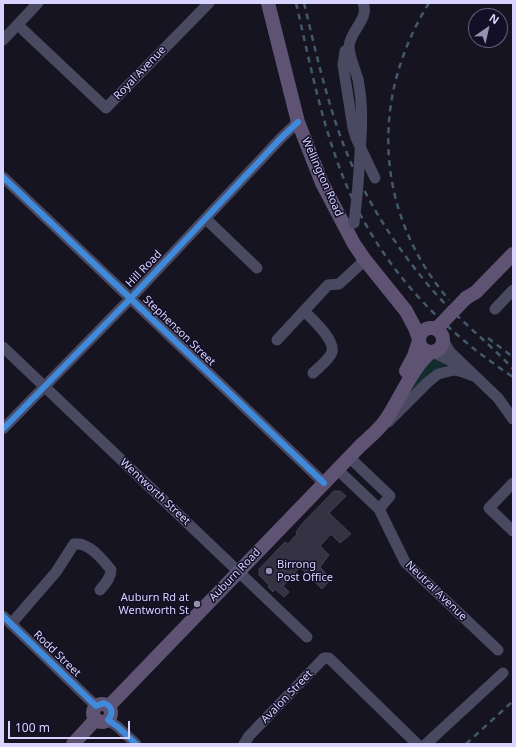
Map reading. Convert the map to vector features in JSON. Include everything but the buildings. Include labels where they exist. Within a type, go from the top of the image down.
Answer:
[{"type":"main road","name":"Wellington Road","points":[[268,3],[298,122],[322,183],[350,226],[365,260],[406,311],[415,328],[419,340]]},
{"type":"main road","points":[[438,331],[441,346],[432,352],[423,349],[419,340],[423,330],[438,331],[513,254]]},
{"type":"main road","name":"Wellington Road","points":[[406,311],[422,323],[438,331]]},
{"type":"main road","name":"Auburn Road","points":[[361,445],[413,359],[419,340]]},
{"type":"main road","name":"Auburn Road","points":[[73,744],[349,457],[376,432],[387,418],[421,363],[432,352]]},
{"type":"street","points":[[3,40],[38,3]]},
{"type":"street","name":"Royal Avenue","points":[[18,25],[106,108],[209,3]]},
{"type":"street","points":[[350,226],[358,193],[362,117],[358,79],[349,49],[351,39],[365,11],[363,3]]},
{"type":"street","points":[[349,49],[345,51],[343,65],[353,128],[356,138],[375,178]]},
{"type":"street","name":"Hill Road","points":[[3,429],[131,298],[281,138],[298,122]]},
{"type":"street","name":"Stephenson Street","points":[[3,177],[324,484]]},
{"type":"street","points":[[206,219],[256,268]]},
{"type":"street","points":[[277,340],[328,285],[339,284],[365,260]]},
{"type":"street","points":[[495,309],[513,290]]},
{"type":"street","points":[[304,311],[321,329],[332,346],[332,352],[328,358],[313,373]]},
{"type":"street","points":[[438,331],[450,352],[498,398],[513,419]]},
{"type":"street","name":"Wentworth Street","points":[[3,347],[307,637]]},
{"type":"street","points":[[432,352],[442,355],[472,374]]},
{"type":"street","name":"Auburn Road","points":[[376,432],[396,415],[428,382],[438,374],[454,370],[472,374]]},
{"type":"street","points":[[349,457],[390,496],[379,509]]},
{"type":"street","name":"Neutral Avenue","points":[[338,470],[379,509],[405,562],[498,650]]},
{"type":"street","points":[[513,483],[489,508],[513,531]]},
{"type":"street","name":"Rodd Street","points":[[100,590],[111,575],[111,570],[92,550],[79,543],[74,544],[56,572],[7,620],[102,713],[136,744]]},
{"type":"street","name":"Avalon Street","points":[[244,744],[249,736],[324,658],[329,658],[417,744]]},
{"type":"street","points":[[426,744],[503,673]]},
{"type":"green space","points":[[431,356],[447,365],[431,372],[403,402]]},
{"type":"railway","points":[[296,3],[323,118],[348,190],[365,222],[383,253],[429,308],[455,333],[483,356],[513,377]]},
{"type":"railway","points":[[304,3],[335,121],[349,159],[369,200],[393,239],[435,293],[513,369]]},
{"type":"railway","points":[[429,3],[410,40],[396,78],[389,116],[389,155],[394,193],[406,230],[424,266],[449,300]]},
{"type":"railway","points":[[488,338],[513,357]]},
{"type":"railway","points":[[466,744],[513,701]]},
{"type":"cycle path","points":[[3,429],[131,298],[281,138],[298,122]]},
{"type":"cycle path","points":[[3,177],[324,483]]},
{"type":"cycle path","points":[[3,616],[96,706],[104,703],[109,706],[111,715],[108,720],[136,744]]},
{"type":"place","name":"Birrong Post Office","points":[[269,571]]},
{"type":"place","name":"Auburn Rd at Wentworth St","points":[[197,604]]}]
